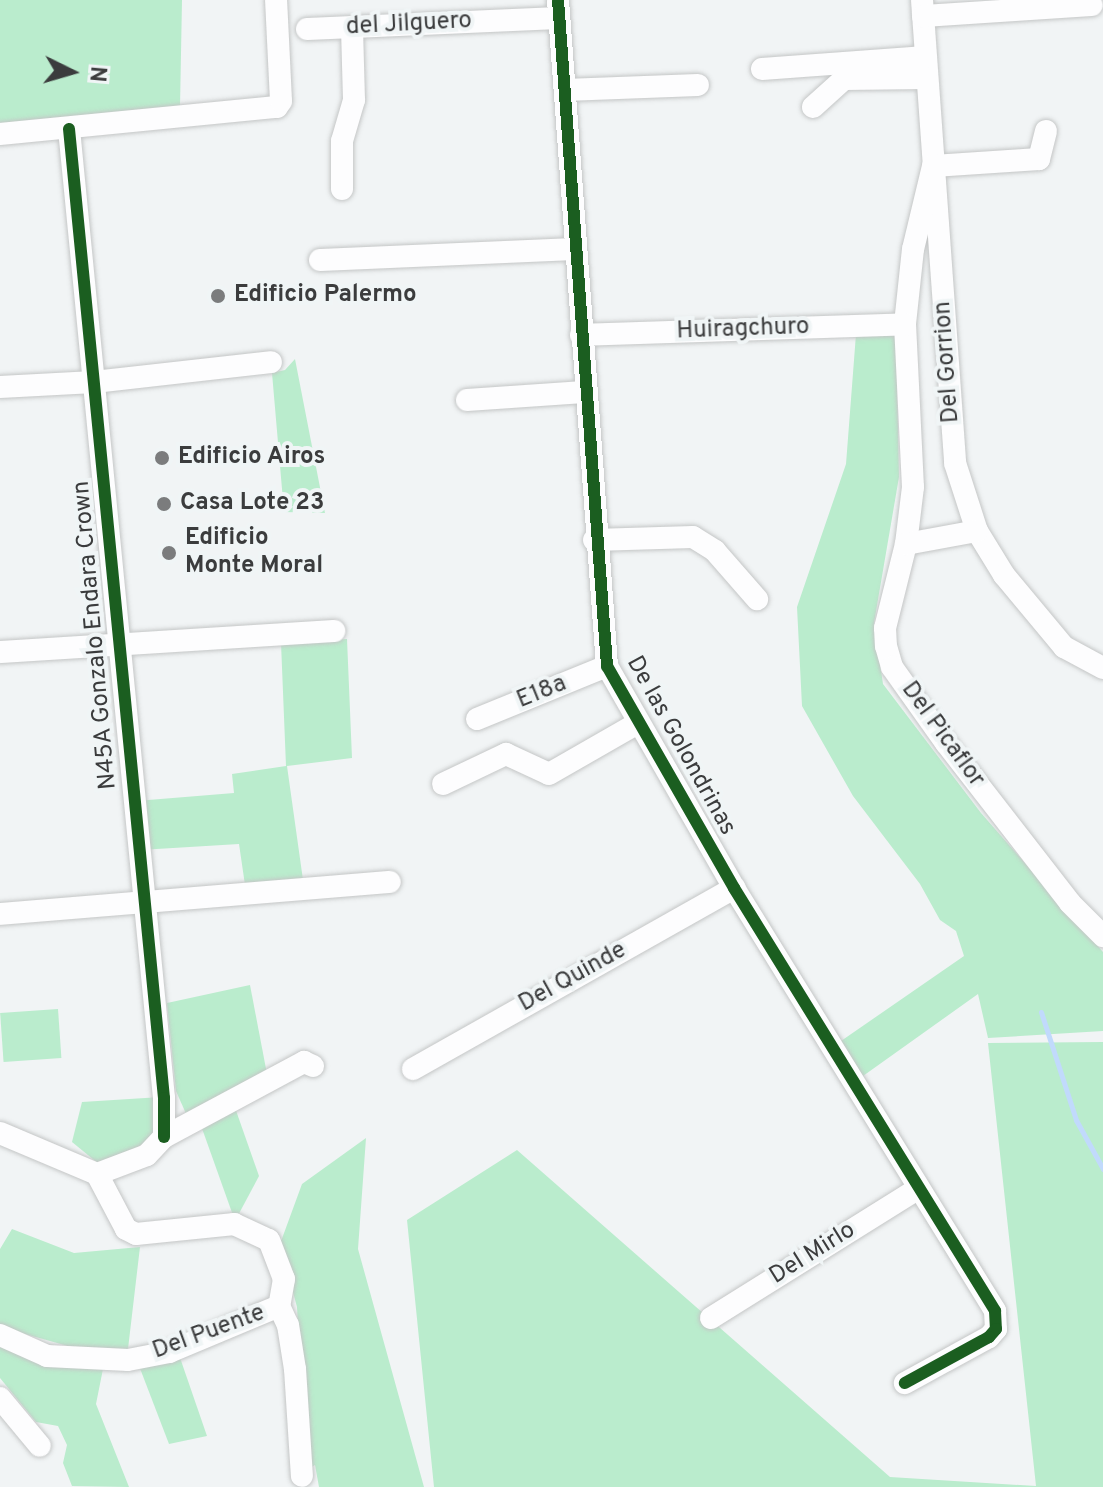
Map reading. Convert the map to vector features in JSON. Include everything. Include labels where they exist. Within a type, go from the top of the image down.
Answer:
[{"type":"street","points":[[0,134],[280,105],[276,0]]},
{"type":"street","points":[[923,8],[1092,5]]},
{"type":"street","name":"Del Gorrion","points":[[923,8],[955,463],[977,531],[1004,575],[1064,647],[1103,668]]},
{"type":"street","name":"del Jilguero","points":[[307,29],[559,9]]},
{"type":"street","name":"De las Golondrinas","points":[[559,9],[594,540],[607,666],[734,888],[916,1190],[995,1311],[996,1329],[989,1337],[905,1383]]},
{"type":"street","points":[[342,189],[342,141],[354,100],[352,27]]},
{"type":"street","points":[[762,69],[926,68]]},
{"type":"street","points":[[813,107],[844,79],[926,68]]},
{"type":"street","points":[[565,90],[698,85]]},
{"type":"street","name":"N45A Gonzalo Endara Crown","points":[[69,129],[164,1137]]},
{"type":"street","points":[[933,166],[1039,159],[1046,131]]},
{"type":"street","name":"Del Picaflor","points":[[933,166],[913,249],[905,324],[913,463],[906,544],[885,628],[892,667],[1070,903],[1103,936]]},
{"type":"street","points":[[320,260],[575,249]]},
{"type":"street","name":"Huiragchuro","points":[[581,335],[905,324]]},
{"type":"street","points":[[0,387],[94,382],[271,362]]},
{"type":"street","points":[[467,400],[584,392]]},
{"type":"street","points":[[906,544],[977,531]]},
{"type":"street","points":[[594,540],[693,537],[715,551],[757,599]]},
{"type":"street","points":[[0,652],[334,631]]},
{"type":"street","name":"E18a","points":[[477,719],[607,666]]},
{"type":"street","points":[[443,784],[506,754],[549,774],[638,723]]},
{"type":"street","points":[[0,914],[390,882]]},
{"type":"street","name":"Del Quinde","points":[[413,1069],[734,888]]},
{"type":"street","points":[[97,1174],[147,1155],[164,1137],[304,1062],[313,1066]]},
{"type":"street","points":[[0,1133],[97,1174],[126,1229],[136,1234],[234,1224],[269,1240],[284,1279],[279,1306],[288,1325],[295,1369],[300,1483]]},
{"type":"street","name":"Del Mirlo","points":[[711,1318],[916,1190]]},
{"type":"street","name":"Del Puente","points":[[0,1335],[47,1356],[128,1360],[169,1352],[279,1306]]},
{"type":"street","points":[[0,1398],[40,1446]]},
{"type":"green space","points":[[0,0],[182,0],[180,107],[0,132]]},
{"type":"green space","points":[[896,332],[899,477],[874,623],[883,684],[981,813],[1103,952],[1103,1031],[988,1038],[978,994],[863,1076],[841,1041],[964,956],[956,931],[940,920],[920,884],[853,796],[802,706],[797,607],[846,464],[856,334]]},
{"type":"green space","points":[[295,359],[325,513],[284,512],[272,373],[285,370]]},
{"type":"green space","points":[[347,639],[352,758],[287,766],[303,880],[245,885],[239,844],[140,850],[136,801],[234,793],[232,774],[286,766],[281,643]]},
{"type":"green space","points":[[250,985],[267,1074],[187,1116],[176,1091],[167,1003]]},
{"type":"green space","points":[[58,1009],[61,1058],[4,1062],[0,1013]]},
{"type":"green space","points":[[1103,1042],[1103,1487],[434,1487],[407,1220],[517,1150],[890,1477],[1036,1486],[988,1043]]},
{"type":"green space","points":[[161,1097],[171,1125],[105,1169],[72,1142],[82,1102]]},
{"type":"green space","points":[[233,1102],[259,1176],[235,1221],[199,1120]]},
{"type":"green space","points":[[366,1138],[358,1249],[424,1487],[319,1487],[315,1465],[305,1471],[297,1307],[280,1244],[302,1184]]},
{"type":"green space","points":[[12,1229],[74,1253],[140,1247],[128,1349],[75,1348],[0,1327],[0,1249]]},
{"type":"green space","points":[[0,1346],[103,1369],[96,1404],[129,1487],[72,1486],[63,1463],[67,1445],[58,1426],[36,1422],[0,1378]]},
{"type":"green space","points":[[177,1349],[207,1436],[169,1444],[136,1358]]},
{"type":"waterway","points":[[1041,1012],[1076,1120],[1103,1169]]},
{"type":"cycle path","points":[[558,0],[607,666],[734,888],[995,1311],[996,1329],[989,1337],[905,1383]]},
{"type":"cycle path","points":[[69,129],[164,1098],[164,1137]]},
{"type":"place","name":"Edificio Palermo","points":[[218,296]]},
{"type":"place","name":"Edificio Airos","points":[[162,458]]},
{"type":"place","name":"Casa Lote 23","points":[[164,504]]},
{"type":"place","name":"Edificio Monte Moral","points":[[169,553]]}]
